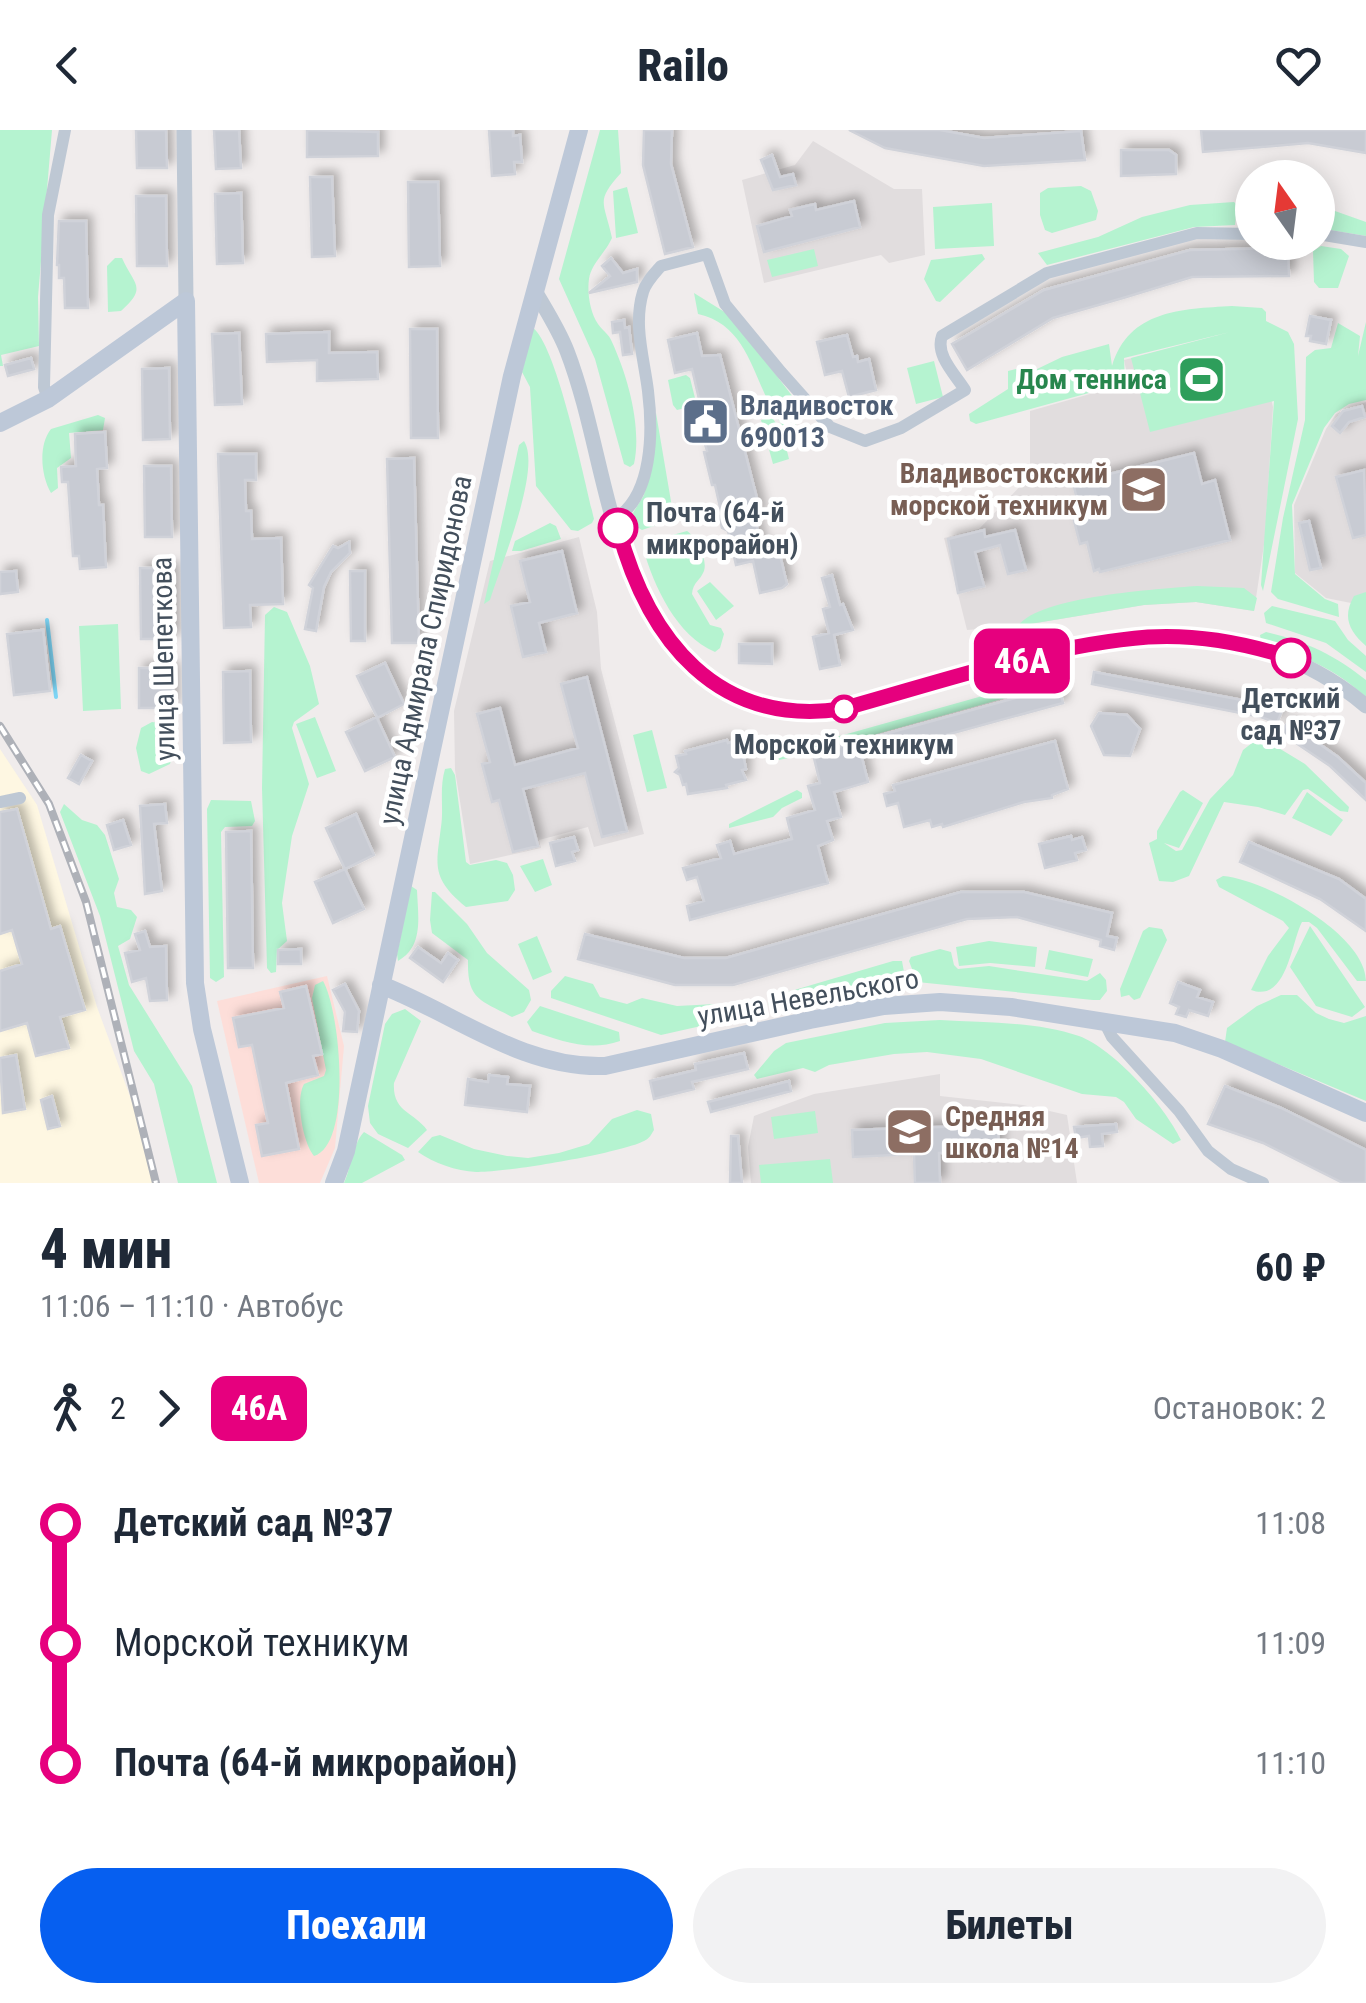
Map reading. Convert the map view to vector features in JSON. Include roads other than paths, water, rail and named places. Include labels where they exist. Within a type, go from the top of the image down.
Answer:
[{"type":"main road","name":"улица Адмирала Спиридонова","points":[[334,1183],[346,1151],[512,376],[579,130]]},
{"type":"main road","points":[[0,423],[48,399],[186,302]]},
{"type":"main road","name":"улица Шепеткова","points":[[186,302],[196,983],[202,1029],[240,1183]]},
{"type":"main road","name":"улица Невельского","points":[[382,985],[504,1044],[563,1065],[588,1067],[884,1006],[940,1002],[1011,1008],[1175,1033],[1222,1049],[1366,1113]]},
{"type":"street","points":[[48,399],[44,387],[48,215],[65,130]]},
{"type":"street","name":"улица Шепеткова","points":[[184,130],[186,302]]},
{"type":"street","points":[[615,518],[634,503],[644,477],[649,404],[640,314],[646,286],[661,266],[708,254],[725,304],[781,372],[830,427],[865,442],[901,428],[966,390],[942,354],[942,336],[1047,273],[1197,233],[1235,234]]},
{"type":"street","points":[[1335,237],[1366,242]]},
{"type":"street","points":[[534,291],[568,354],[638,591],[664,636],[699,672],[761,707],[814,713],[842,709],[1036,658],[1147,637],[1221,640],[1267,650],[1311,666],[1366,706]]},
{"type":"street","points":[[0,802],[20,798]]},
{"type":"street","points":[[1104,1021],[1112,1037],[1179,1111],[1208,1151],[1230,1169],[1262,1183]]},
{"type":"waterway","points":[[47,620],[56,697]]},
{"type":"railway","points":[[0,726],[49,804],[86,902],[156,1183]]},
{"type":"place","name":"Дом тенниса","points":[[1202,379]]},
{"type":"place","name":"Владивосток 690013","points":[[705,421]]},
{"type":"place","name":"Владивостокский морской техникум","points":[[1143,489]]},
{"type":"place","name":"Почта (64-й микрорайон)","points":[[618,528]]},
{"type":"place","name":"Детский сад №37","points":[[1291,658]]},
{"type":"place","name":"Морской техникум","points":[[844,709]]},
{"type":"place","name":"Средняя школа №14","points":[[910,1132]]}]
